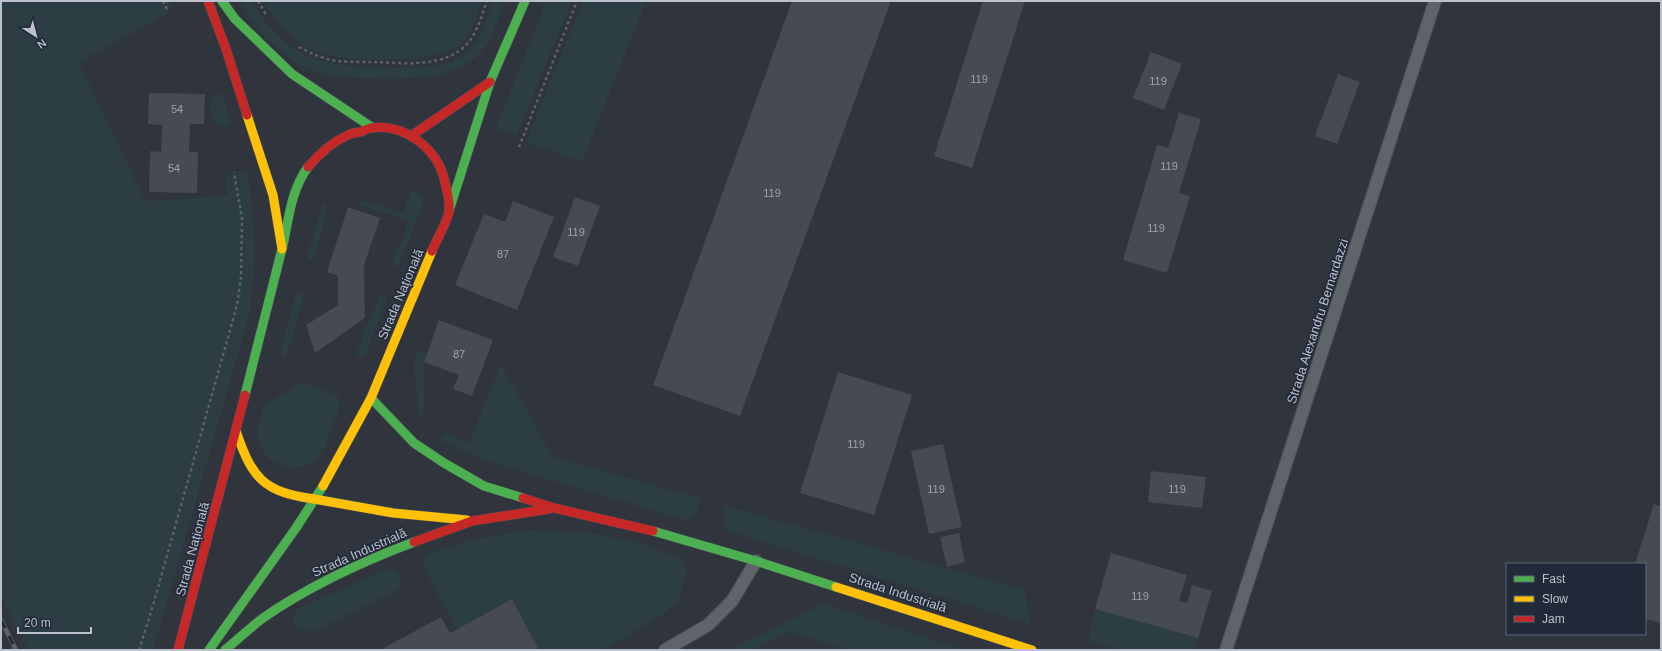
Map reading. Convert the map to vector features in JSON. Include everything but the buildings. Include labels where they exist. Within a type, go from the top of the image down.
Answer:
[{"type":"main road","name":"Strada Națională","points":[[208,1],[226,49],[273,196],[282,251]]},
{"type":"main road","name":"Strada Națională","points":[[222,1],[235,18],[292,74],[373,128]]},
{"type":"main road","points":[[449,210],[490,82],[525,1]]},
{"type":"main road","points":[[411,136],[490,82]]},
{"type":"main road","name":"Strada Națională","points":[[178,650],[282,251],[293,195],[300,179],[312,163],[325,150],[348,135],[373,128],[398,130],[423,144],[438,162],[447,190],[449,210],[370,398],[331,473],[296,528],[209,650]]},
{"type":"main road","name":"Strada Industrială","points":[[370,398],[414,443],[444,463],[484,486],[554,508],[639,527],[756,561],[1032,650]]},
{"type":"main road","points":[[236,431],[244,455],[259,480],[272,489],[285,494],[314,499]]},
{"type":"main road","name":"Strada Industrială","points":[[314,499],[393,513],[472,521]]},
{"type":"main road","name":"Strada Industrială","points":[[225,650],[262,619],[303,593],[340,573],[388,552],[472,521],[554,508]]},
{"type":"lane","name":"Strada Alexandru Bernardazzi","points":[[1226,650],[1435,1]]},
{"type":"lane","points":[[665,650],[708,625],[732,601],[756,561]]},
{"type":"path","points":[[163,1],[168,11]]},
{"type":"path","points":[[258,1],[269,18]]},
{"type":"path","points":[[294,44],[315,55],[335,61],[412,64],[439,60],[463,48],[472,38],[487,1]]},
{"type":"path","points":[[519,147],[577,1]]},
{"type":"path","points":[[139,650],[154,602],[237,305],[241,277],[242,220],[234,172]]},
{"type":"shaded area","points":[[1,1],[174,1],[166,15],[79,62],[145,201],[227,196],[226,175],[247,172],[251,196],[255,256],[250,312],[153,650],[29,650],[1,597]]},
{"type":"shaded area","points":[[240,1],[252,1],[262,17],[275,33],[290,46],[307,56],[321,61],[362,67],[410,68],[432,66],[450,62],[463,56],[474,45],[478,38],[493,1],[504,1],[495,28],[485,48],[469,63],[446,73],[432,76],[375,79],[335,76],[305,68],[298,64],[264,36],[252,22]]},
{"type":"shaded area","points":[[263,1],[482,1],[466,39],[456,48],[445,53],[429,56],[366,59],[329,55],[309,48],[294,38],[279,24]]},
{"type":"shaded area","points":[[546,1],[572,1],[517,135],[496,128]]},
{"type":"shaded area","points":[[583,1],[646,1],[582,162],[526,142]]},
{"type":"shaded area","points":[[219,93],[223,94],[231,123],[224,126],[215,123],[210,113],[210,99]]},
{"type":"shaded area","points":[[412,188],[420,196],[423,204],[399,265],[396,267],[392,263],[409,221],[359,205],[362,199],[403,213]]},
{"type":"shaded area","points":[[324,204],[326,207],[322,231],[314,258],[311,260],[307,257],[322,205]]},
{"type":"shaded area","points":[[298,292],[302,293],[304,297],[287,354],[282,356],[280,352],[296,294]]},
{"type":"shaded area","points":[[380,295],[385,295],[387,298],[365,355],[361,357],[358,356],[357,352]]},
{"type":"shaded area","points":[[417,350],[427,353],[424,362],[425,415],[419,419],[414,365]]},
{"type":"shaded area","points":[[501,364],[553,457],[700,498],[699,506],[696,512],[685,520],[493,463],[466,453],[440,440],[446,432],[469,443]]},
{"type":"shaded area","points":[[301,382],[338,395],[339,409],[323,452],[318,458],[309,465],[297,467],[283,466],[277,464],[263,452],[257,435],[258,427],[264,406]]},
{"type":"shaded area","points":[[723,505],[1025,590],[1030,624],[724,530]]},
{"type":"shaded area","points":[[528,530],[592,533],[648,545],[681,559],[687,570],[678,601],[658,618],[602,650],[539,650],[512,599],[456,629],[424,568],[426,555],[472,540]]},
{"type":"shaded area","points":[[386,569],[394,570],[400,574],[401,585],[399,589],[315,631],[303,631],[296,626],[293,617],[295,612],[299,609]]},
{"type":"shaded area","points":[[823,604],[965,650],[848,650],[789,632],[752,650],[729,650]]},
{"type":"shaded area","points":[[1095,609],[1198,638],[1194,650],[1118,650],[1088,640]]},
{"type":"railway","points":[[1,620],[16,650]]},
{"type":"traffic: fast","points":[[222,1],[235,19],[292,74],[373,128]]},
{"type":"traffic: fast","points":[[449,211],[490,82],[525,1]]},
{"type":"traffic: fast","points":[[245,395],[284,242],[290,208],[297,187],[308,167]]},
{"type":"traffic: fast","points":[[371,398],[414,443],[444,463],[484,486],[523,498]]},
{"type":"traffic: fast","points":[[209,650],[296,528],[323,486]]},
{"type":"traffic: fast","points":[[653,531],[756,561],[836,587]]},
{"type":"traffic: fast","points":[[225,650],[263,618],[299,595],[355,566],[414,542]]},
{"type":"traffic: slow","points":[[247,115],[273,195],[282,249]]},
{"type":"traffic: slow","points":[[323,486],[371,398],[432,251]]},
{"type":"traffic: slow","points":[[236,431],[248,460],[254,471],[262,480],[271,487],[283,492],[314,499]]},
{"type":"traffic: slow","points":[[314,499],[393,513],[467,520]]},
{"type":"traffic: slow","points":[[836,587],[1032,650]]},
{"type":"traffic: jam","points":[[208,1],[226,49],[247,115]]},
{"type":"traffic: jam","points":[[411,136],[490,82]]},
{"type":"traffic: jam","points":[[308,167],[321,153],[349,134],[371,128],[384,128],[408,134],[427,149],[435,159],[441,170],[446,185],[449,201],[448,217],[432,251]]},
{"type":"traffic: jam","points":[[178,650],[245,395]]},
{"type":"traffic: jam","points":[[523,498],[554,508],[653,531]]},
{"type":"traffic: jam","points":[[414,542],[472,521],[549,509]]}]
